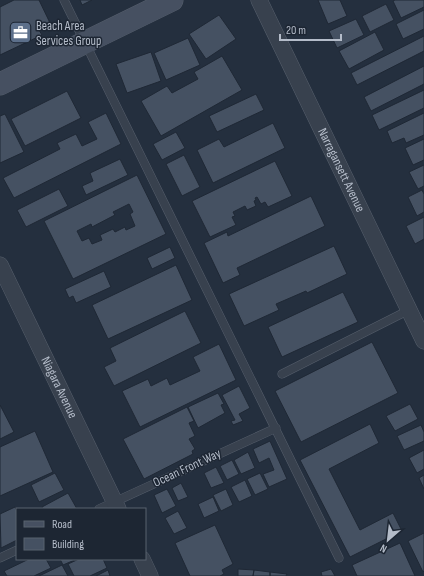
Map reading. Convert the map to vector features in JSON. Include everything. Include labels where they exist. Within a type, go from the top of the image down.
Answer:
[{"type":"street","points":[[0,84],[172,0]]},
{"type":"street","name":"Narragansett Avenue","points":[[259,0],[424,341]]},
{"type":"street","name":"Niagara Avenue","points":[[0,265],[116,505]]},
{"type":"lane","points":[[64,0],[339,558]]},
{"type":"lane","points":[[282,374],[409,310]]},
{"type":"lane","name":"Ocean Front Way","points":[[103,508],[116,505],[276,428]]},
{"type":"lane","points":[[0,558],[16,550]]},
{"type":"building","points":[[14,0],[39,0],[51,25],[39,30],[42,35],[0,55],[0,7]]},
{"type":"building","points":[[80,0],[92,0],[82,5]]},
{"type":"building","points":[[318,0],[340,0],[347,16],[328,24]]},
{"type":"building","points":[[424,0],[424,7],[401,18],[393,1]]},
{"type":"building","points":[[386,4],[394,20],[370,32],[362,16]]},
{"type":"building","points":[[424,10],[424,29],[403,39],[396,24]]},
{"type":"building","points":[[219,15],[236,39],[206,59],[189,34]]},
{"type":"building","points":[[356,19],[364,35],[337,48],[329,31]]},
{"type":"building","points":[[375,32],[384,50],[349,69],[339,51]]},
{"type":"building","points":[[424,36],[424,51],[357,85],[351,73]]},
{"type":"building","points":[[188,38],[200,65],[166,80],[154,53]]},
{"type":"building","points":[[151,52],[161,81],[127,93],[116,64]]},
{"type":"building","points":[[222,56],[242,90],[161,136],[141,101],[167,86],[172,93],[198,79],[194,72]]},
{"type":"building","points":[[424,66],[424,84],[371,111],[364,97]]},
{"type":"building","points":[[424,90],[424,108],[379,130],[372,115]]},
{"type":"building","points":[[67,91],[81,118],[25,146],[11,119]]},
{"type":"building","points":[[256,94],[264,110],[217,132],[209,116]]},
{"type":"building","points":[[106,113],[121,144],[14,198],[3,178],[60,149],[57,143],[76,134],[82,146],[97,139],[88,122]]},
{"type":"building","points":[[424,113],[424,135],[406,143],[404,138],[392,143],[387,131]]},
{"type":"building","points":[[5,114],[24,152],[0,163],[0,116]]},
{"type":"building","points":[[273,123],[285,148],[213,183],[197,150],[219,139],[224,147]]},
{"type":"building","points":[[176,132],[185,148],[162,160],[153,144]]},
{"type":"building","points":[[424,139],[424,160],[413,165],[405,148]]},
{"type":"building","points":[[184,155],[200,187],[182,196],[166,164]]},
{"type":"building","points":[[120,159],[128,175],[86,195],[82,186],[93,181],[90,173]]},
{"type":"building","points":[[275,161],[292,196],[268,207],[265,202],[261,204],[257,197],[255,198],[256,200],[254,201],[256,206],[247,210],[245,206],[233,212],[235,216],[232,217],[236,225],[210,237],[192,201]]},
{"type":"building","points":[[424,165],[424,186],[418,189],[409,172]]},
{"type":"building","points":[[137,175],[166,234],[73,279],[44,221]],"holes":[[[129,204],[133,212],[130,214],[135,226],[126,230],[125,227],[115,232],[113,229],[100,235],[102,240],[92,244],[89,238],[82,241],[77,231],[91,224],[92,227],[115,215],[113,212]]]},
{"type":"building","points":[[59,189],[68,206],[26,227],[17,210]]},
{"type":"building","points":[[422,190],[424,194],[424,212],[417,216],[408,197]]},
{"type":"building","points":[[311,196],[325,226],[237,268],[240,275],[223,283],[204,243],[227,232],[228,236]]},
{"type":"building","points":[[424,217],[424,239],[415,244],[406,226]]},
{"type":"building","points":[[334,246],[347,274],[307,293],[306,291],[276,304],[279,310],[244,326],[229,294]]},
{"type":"building","points":[[170,247],[175,258],[152,269],[147,258]]},
{"type":"building","points":[[176,265],[192,300],[108,339],[92,305]]},
{"type":"building","points":[[104,271],[111,287],[76,303],[73,296],[69,298],[65,289]]},
{"type":"building","points":[[343,292],[358,322],[282,357],[268,327]]},
{"type":"building","points":[[185,311],[201,343],[114,386],[104,367],[116,361],[110,348]]},
{"type":"building","points":[[372,342],[398,393],[301,442],[275,391]]},
{"type":"building","points":[[219,344],[236,380],[140,427],[122,391],[148,379],[151,386],[167,378],[170,385],[200,371],[193,357]]},
{"type":"building","points":[[239,386],[250,408],[239,414],[243,421],[233,425],[231,421],[235,420],[222,395]]},
{"type":"building","points":[[218,393],[224,404],[221,405],[225,413],[198,428],[188,407]]},
{"type":"building","points":[[410,404],[418,419],[395,431],[386,416]]},
{"type":"building","points":[[0,405],[14,432],[0,439]]},
{"type":"building","points":[[187,407],[194,421],[189,423],[195,436],[189,439],[195,449],[192,451],[193,454],[144,479],[123,439]]},
{"type":"building","points":[[370,424],[379,443],[329,469],[360,530],[393,513],[402,531],[350,557],[300,460]]},
{"type":"building","points":[[421,425],[424,432],[424,441],[404,450],[397,436]]},
{"type":"building","points":[[35,431],[53,472],[0,496],[0,447]]},
{"type":"building","points":[[270,441],[287,479],[269,487],[263,474],[274,470],[269,458],[259,463],[253,449]]},
{"type":"building","points":[[424,450],[424,469],[417,473],[409,458]]},
{"type":"building","points":[[248,452],[255,468],[241,474],[234,460]]},
{"type":"building","points":[[232,460],[239,474],[227,480],[220,466]]},
{"type":"building","points":[[216,467],[224,483],[211,488],[204,473]]},
{"type":"building","points":[[55,473],[64,490],[39,502],[31,485]]},
{"type":"building","points":[[260,473],[268,489],[255,495],[247,479]]},
{"type":"building","points":[[424,475],[424,489],[419,478]]},
{"type":"building","points":[[245,480],[252,496],[239,502],[231,487]]},
{"type":"building","points":[[181,483],[188,497],[178,501],[172,488]]},
{"type":"building","points":[[167,489],[176,506],[162,513],[154,495]]},
{"type":"building","points":[[226,489],[233,505],[221,511],[213,495]]},
{"type":"building","points":[[68,493],[76,508],[42,508]]},
{"type":"building","points":[[213,497],[219,511],[204,518],[198,504]]},
{"type":"building","points":[[15,507],[16,509],[16,540],[1,548],[0,514]]},
{"type":"building","points":[[178,511],[187,528],[174,534],[165,518]]},
{"type":"building","points":[[215,525],[233,564],[222,570],[224,574],[220,576],[190,576],[175,543]]},
{"type":"building","points":[[424,533],[424,571],[423,572],[408,541]]},
{"type":"building","points":[[400,543],[415,576],[357,576],[352,565]]},
{"type":"building","points":[[27,560],[47,560],[51,568],[34,576],[7,576],[4,571]]},
{"type":"building","points":[[60,560],[75,560],[63,565]]},
{"type":"building","points":[[77,560],[103,560],[107,568],[90,576],[74,576],[68,564]]},
{"type":"building","points":[[62,565],[68,576],[39,576]]},
{"type":"building","points":[[238,569],[254,570],[253,576],[238,576]]},
{"type":"building","points":[[331,569],[335,576],[322,576],[321,572]]},
{"type":"building","points":[[108,570],[110,576],[96,576]]},
{"type":"building","points":[[254,570],[270,572],[270,576],[253,576]]},
{"type":"building","points":[[270,572],[287,574],[286,576],[270,576]]},
{"type":"place","name":"Beach Area Services Group","points":[[20,33]]}]
